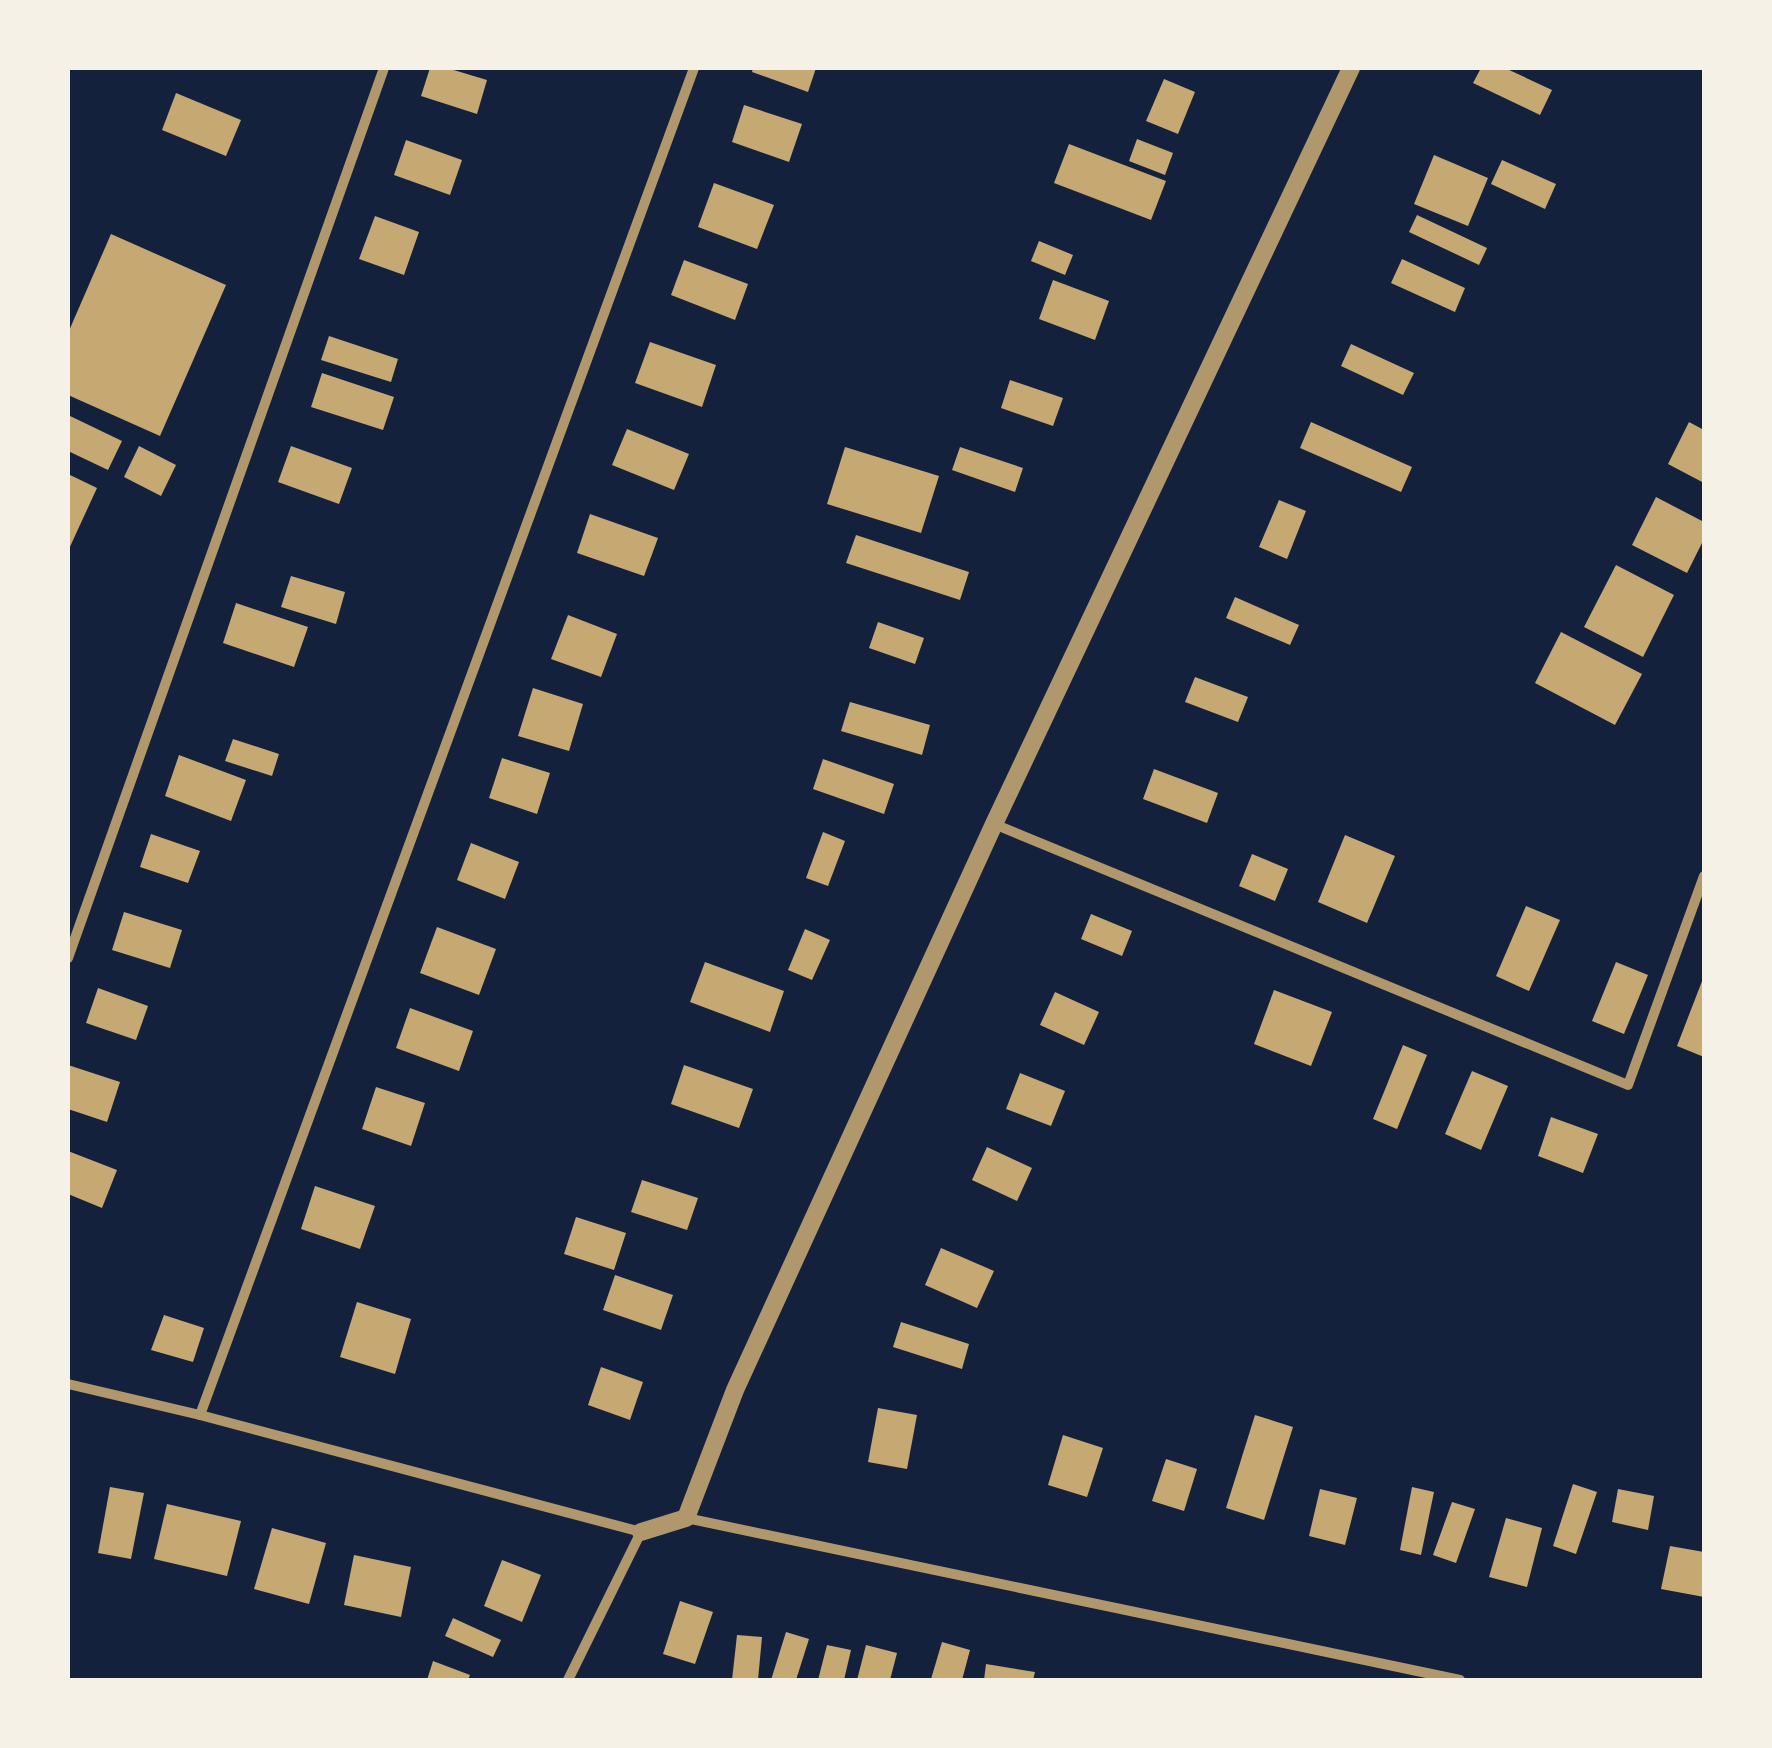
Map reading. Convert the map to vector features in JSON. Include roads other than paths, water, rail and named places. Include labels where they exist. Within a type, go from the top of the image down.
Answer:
[{"type":"street","points":[[68,958],[384,68]]},
{"type":"street","points":[[200,1415],[694,68]]},
{"type":"street","points":[[686,1518],[736,1390],[994,824],[1351,68]]},
{"type":"street","points":[[994,824],[1628,1085],[1704,876]]},
{"type":"street","points":[[68,1384],[642,1532],[686,1518],[1460,1680]]},
{"type":"street","points":[[568,1680],[642,1532]]}]
